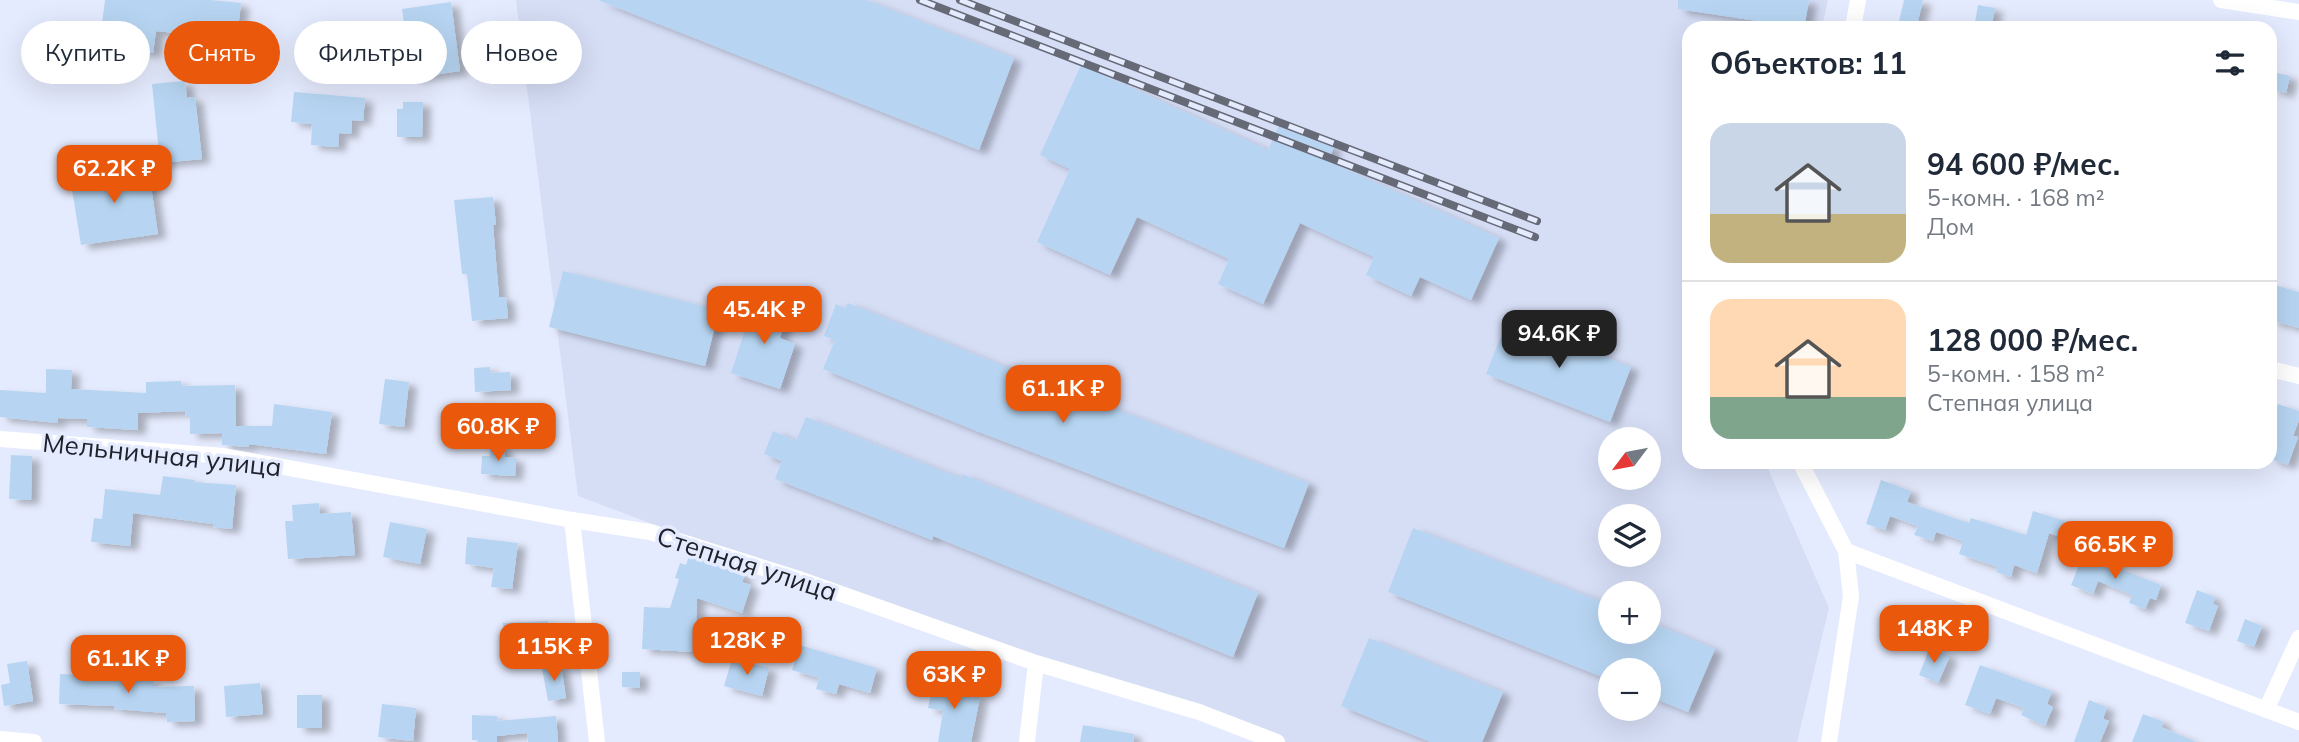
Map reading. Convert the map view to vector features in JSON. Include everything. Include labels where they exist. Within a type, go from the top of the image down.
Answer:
[{"type":"street","points":[[1854,21],[1858,0]]},
{"type":"street","points":[[2221,0],[2299,12]]},
{"type":"street","points":[[2277,371],[2299,376]]},
{"type":"street","name":"Мельничная улица","points":[[0,439],[224,456],[572,520]]},
{"type":"street","points":[[1804,469],[1846,551],[1851,596],[1829,742]]},
{"type":"street","points":[[572,520],[597,742]]},
{"type":"street","name":"Степная улица","points":[[572,520],[650,532],[802,580],[1036,663],[1199,712],[1277,742]]},
{"type":"street","points":[[1846,551],[2299,722]]},
{"type":"street","points":[[2266,710],[2299,638]]},
{"type":"street","points":[[1027,742],[1036,663]]},
{"type":"street","points":[[0,739],[34,742]]},
{"type":"shaded area","points":[[516,0],[1828,0],[1824,21],[1682,21],[1682,469],[1768,469],[1829,608],[1797,742],[1259,742],[802,580],[578,496],[526,84],[582,84],[582,21],[519,21]]},
{"type":"building","points":[[105,0],[211,0],[241,3],[239,21],[164,21],[164,32],[156,31],[153,53],[150,53],[150,21],[102,21]]},
{"type":"building","points":[[598,0],[866,0],[1014,58],[979,150]]},
{"type":"building","points":[[1678,0],[1809,0],[1805,21],[1758,21],[1678,9]]},
{"type":"building","points":[[1904,0],[1923,0],[1918,21],[1899,21]]},
{"type":"building","points":[[451,2],[460,71],[447,73],[447,21],[404,21],[402,9]]},
{"type":"building","points":[[1978,5],[1995,8],[1992,21],[1975,21]]},
{"type":"building","points":[[1081,65],[1268,150],[1280,123],[1334,147],[1328,161],[1499,238],[1471,300],[1420,277],[1411,296],[1366,275],[1374,257],[1300,223],[1263,304],[1218,284],[1229,259],[1137,217],[1110,275],[1037,242],[1070,169],[1040,155]]},
{"type":"building","points":[[2277,73],[2290,76],[2286,93],[2277,91]]},
{"type":"building","points":[[152,84],[185,84],[187,98],[195,97],[202,159],[160,163]]},
{"type":"building","points":[[294,92],[365,98],[363,121],[352,120],[351,134],[339,133],[338,147],[311,145],[312,124],[291,122]]},
{"type":"building","points":[[403,102],[423,102],[422,137],[397,137],[397,109],[403,109]]},
{"type":"building","points":[[148,166],[158,234],[81,245],[70,177]]},
{"type":"building","points":[[493,197],[499,297],[506,297],[508,318],[472,321],[467,274],[462,274],[454,200]]},
{"type":"building","points":[[563,271],[719,310],[705,366],[549,327]]},
{"type":"building","points":[[2277,286],[2299,292],[2299,328],[2277,322]]},
{"type":"building","points":[[755,299],[789,310],[780,338],[795,344],[780,389],[731,373]]},
{"type":"building","points":[[848,303],[1006,367],[1309,483],[1284,548],[974,430],[823,369],[835,340],[824,336],[836,304],[845,308]]},
{"type":"building","points":[[1508,318],[1631,367],[1610,422],[1486,374]]},
{"type":"building","points":[[490,367],[490,373],[510,372],[511,390],[475,392],[474,368]]},
{"type":"building","points":[[46,369],[72,370],[71,389],[146,393],[146,382],[181,381],[181,386],[235,385],[236,426],[272,426],[274,404],[332,412],[326,454],[249,444],[249,447],[222,445],[222,433],[190,434],[190,416],[186,416],[185,411],[138,413],[138,430],[87,427],[87,419],[58,418],[57,423],[0,417],[0,390],[46,393]]},
{"type":"building","points":[[385,379],[409,382],[404,427],[379,424]]},
{"type":"building","points":[[2278,404],[2299,411],[2299,420],[2293,436],[2298,437],[2288,465],[2277,461]]},
{"type":"building","points":[[806,417],[961,478],[962,474],[1258,593],[1233,657],[933,536],[932,540],[775,479],[782,461],[764,454],[773,431],[796,441]]},
{"type":"building","points":[[491,446],[505,447],[505,457],[516,458],[515,476],[481,474],[482,456],[490,456]]},
{"type":"building","points":[[11,455],[32,456],[31,500],[9,499]]},
{"type":"building","points":[[163,476],[195,480],[194,482],[236,485],[232,529],[133,513],[130,546],[91,542],[94,518],[102,519],[105,489],[160,495]]},
{"type":"building","points":[[1881,480],[1911,491],[1907,502],[1969,523],[1971,518],[2026,535],[2033,511],[2065,521],[2060,537],[2049,533],[2037,573],[2014,565],[2011,577],[1996,572],[1998,567],[1959,554],[1963,541],[1936,532],[1933,541],[1914,535],[1918,526],[1890,516],[1885,530],[1866,524]]},
{"type":"building","points":[[319,503],[320,514],[351,512],[355,555],[288,559],[285,521],[293,521],[292,505]]},
{"type":"building","points":[[390,522],[427,529],[420,564],[383,557]]},
{"type":"building","points":[[1413,528],[1598,600],[1598,644],[1661,644],[1661,626],[1715,649],[1688,712],[1661,701],[1661,658],[1598,658],[1598,675],[1388,592]]},
{"type":"building","points":[[467,537],[518,543],[512,589],[491,587],[494,568],[465,564]]},
{"type":"building","points":[[2083,555],[2161,585],[2156,600],[2150,598],[2145,609],[2129,603],[2132,595],[2098,581],[2093,594],[2071,585]]},
{"type":"building","points":[[689,556],[745,574],[742,582],[751,585],[742,613],[697,598],[695,652],[642,649],[644,607],[670,608],[679,579],[675,578],[680,563],[686,565]]},
{"type":"building","points":[[2197,590],[2215,597],[2213,604],[2218,606],[2209,631],[2185,623]]},
{"type":"building","points":[[2245,619],[2262,626],[2254,647],[2237,641]]},
{"type":"building","points":[[548,621],[549,646],[505,649],[503,623]]},
{"type":"building","points":[[1369,638],[1503,692],[1482,742],[1431,742],[1341,706]]},
{"type":"building","points":[[799,645],[877,668],[870,693],[839,684],[836,694],[816,689],[819,678],[792,670]]},
{"type":"building","points":[[1930,647],[1950,656],[1938,683],[1919,675]]},
{"type":"building","points":[[732,659],[769,668],[762,696],[724,686]]},
{"type":"building","points":[[27,661],[33,701],[4,706],[1,685],[10,683],[7,664]]},
{"type":"building","points":[[561,665],[566,698],[548,701],[542,668]]},
{"type":"building","points":[[1980,665],[2052,691],[2047,704],[2053,707],[2045,726],[2021,715],[2024,708],[1996,698],[1990,714],[1965,705]]},
{"type":"building","points":[[79,667],[94,668],[94,677],[153,681],[153,687],[194,686],[195,721],[167,722],[166,713],[114,709],[115,706],[59,704],[60,674],[79,675]]},
{"type":"building","points":[[622,672],[640,672],[640,688],[622,687]]},
{"type":"building","points":[[934,679],[964,685],[963,693],[980,697],[971,742],[938,742],[943,711],[928,708]]},
{"type":"building","points":[[260,683],[263,714],[226,717],[224,686]]},
{"type":"building","points":[[297,695],[322,695],[322,728],[297,728]]},
{"type":"building","points":[[2089,700],[2107,707],[2103,719],[2109,721],[2100,742],[2074,742]]},
{"type":"building","points":[[382,704],[416,708],[413,741],[378,737]]},
{"type":"building","points":[[2143,714],[2164,722],[2161,727],[2196,742],[2132,742]]},
{"type":"building","points":[[472,715],[497,716],[497,721],[556,716],[558,742],[528,742],[527,733],[497,736],[497,742],[478,742],[472,740]]},
{"type":"building","points":[[1083,725],[1134,734],[1133,742],[1080,742]]},
{"type":"railway","points":[[920,0],[1535,237]]},
{"type":"railway","points":[[960,0],[1537,221]]}]
